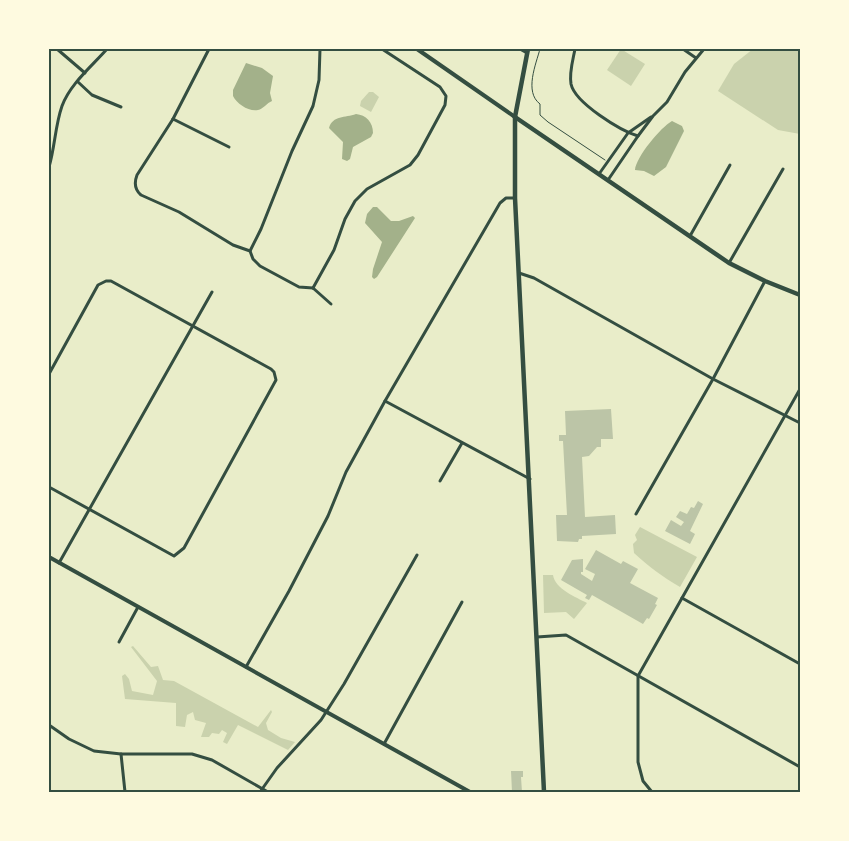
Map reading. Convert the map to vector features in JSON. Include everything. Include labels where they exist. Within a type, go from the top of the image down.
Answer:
[{"type":"main road","points":[[527,51],[515,117],[515,198],[544,792]]},
{"type":"main road","points":[[515,117],[729,263],[765,281],[800,295]]},
{"type":"street","points":[[57,49],[85,74]]},
{"type":"street","points":[[49,166],[62,106],[68,93],[107,49]]},
{"type":"street","points":[[208,49],[173,119],[137,175],[135,183],[137,191],[141,195],[179,212],[233,245],[250,251],[260,266],[299,287],[313,288],[330,304]]},
{"type":"street","points":[[250,251],[313,106],[320,80],[320,49]]},
{"type":"street","points":[[313,288],[334,250],[345,218],[355,201],[367,189],[410,165],[418,156],[444,108],[446,99],[440,87],[382,49]]},
{"type":"street","points":[[417,49],[515,117]]},
{"type":"street","points":[[520,49],[527,51]]},
{"type":"street","points":[[575,49],[570,77],[571,84],[577,95],[588,106],[628,133],[638,136]]},
{"type":"street","points":[[683,49],[696,58]]},
{"type":"street","points":[[608,180],[638,136],[673,94],[685,72],[704,49]]},
{"type":"street","points":[[78,82],[92,95],[120,107]]},
{"type":"street","points":[[599,174],[628,133],[653,116]]},
{"type":"street","points":[[173,119],[229,147]]},
{"type":"street","points":[[49,138],[54,139]]},
{"type":"street","points":[[690,236],[730,164]]},
{"type":"street","points":[[729,263],[783,169]]},
{"type":"street","points":[[246,667],[328,516],[346,472],[384,401],[500,203],[506,198],[515,198]]},
{"type":"street","points":[[519,273],[534,278],[713,379],[800,423]]},
{"type":"street","points":[[49,374],[98,285],[111,281],[271,369],[275,375],[276,383],[184,548],[174,556],[49,487]]},
{"type":"street","points":[[636,514],[713,379],[765,281]]},
{"type":"street","points":[[59,562],[212,292]]},
{"type":"street","points":[[652,792],[643,782],[638,762],[638,676],[800,388]]},
{"type":"street","points":[[384,401],[530,480]]},
{"type":"street","points":[[440,481],[462,443]]},
{"type":"street","points":[[261,791],[277,768],[321,720],[344,684],[417,555]]},
{"type":"street","points":[[49,557],[470,792]]},
{"type":"street","points":[[682,598],[800,664]]},
{"type":"street","points":[[384,744],[462,602]]},
{"type":"street","points":[[119,642],[138,607]]},
{"type":"street","points":[[537,637],[566,636],[800,767]]},
{"type":"street","points":[[49,725],[69,739],[94,751],[121,754],[192,754],[212,760],[261,791],[268,792]]},
{"type":"street","points":[[121,754],[125,792]]},
{"type":"path","points":[[540,49],[534,72],[532,92],[534,98],[540,104],[540,115],[608,162]]},
{"type":"shaded area","points":[[621,49],[645,64],[631,86],[607,70]]},
{"type":"shaded area","points":[[753,49],[800,49],[800,134],[778,130],[718,91],[734,64]]},
{"type":"shaded area","points":[[246,63],[262,68],[273,76],[270,93],[272,101],[258,110],[244,107],[233,96],[233,90]]},
{"type":"shaded area","points":[[369,92],[373,92],[379,97],[371,112],[360,106],[361,101]]},
{"type":"shaded area","points":[[356,114],[368,120],[372,126],[373,133],[371,137],[353,147],[350,159],[347,161],[342,159],[343,142],[329,128],[336,119]]},
{"type":"shaded area","points":[[672,121],[682,126],[684,131],[666,167],[654,176],[644,171],[635,170],[636,164],[650,143]]},
{"type":"shaded area","points":[[373,207],[377,207],[391,221],[399,221],[413,216],[415,218],[374,279],[372,277],[373,269],[382,242],[365,223],[367,214]]},
{"type":"shaded area","points":[[640,527],[697,557],[680,587],[656,572],[634,553],[633,544],[637,540],[635,535]]},
{"type":"shaded area","points":[[543,575],[553,575],[562,588],[587,603],[574,619],[566,612],[544,613]]},
{"type":"shaded area","points":[[133,646],[151,667],[158,666],[163,680],[174,681],[258,727],[271,710],[272,712],[266,723],[268,730],[281,738],[295,742],[288,750],[238,725],[227,744],[223,742],[227,733],[222,730],[219,734],[212,733],[209,737],[201,737],[206,723],[195,720],[193,712],[187,715],[185,727],[176,726],[176,703],[125,699],[122,676],[125,674],[129,679],[132,691],[153,695],[157,681],[131,647]]},
{"type":"building","points":[[611,409],[613,439],[601,439],[601,447],[597,447],[589,456],[582,457],[585,517],[615,515],[616,534],[582,536],[582,539],[579,539],[578,542],[557,541],[556,515],[567,515],[563,441],[559,441],[559,435],[566,435],[565,411]]},
{"type":"building","points":[[698,501],[703,504],[690,531],[695,534],[690,544],[665,531],[671,520],[681,526],[684,522],[676,517],[680,511],[687,514]]},
{"type":"building","points":[[596,550],[621,564],[623,561],[638,569],[630,583],[658,598],[655,604],[657,605],[649,619],[647,618],[643,624],[592,595],[589,600],[585,598],[587,595],[561,580],[572,560],[583,559],[583,572],[581,574],[592,581],[595,574],[585,569]]},
{"type":"building","points":[[511,771],[523,771],[523,777],[521,777],[522,792],[512,792]]}]
